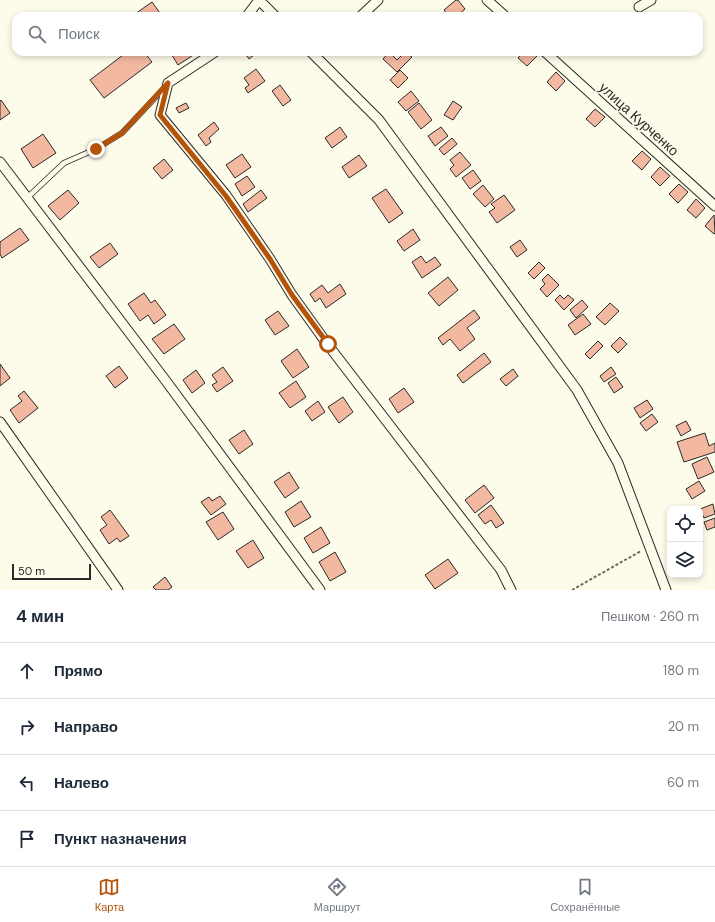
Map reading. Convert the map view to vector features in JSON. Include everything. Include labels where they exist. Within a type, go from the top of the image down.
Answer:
[{"type":"street","points":[[250,12],[259,0],[271,12]]},
{"type":"street","points":[[365,12],[378,0]]},
{"type":"street","points":[[487,0],[500,12]]},
{"type":"street","points":[[639,7],[652,0]]},
{"type":"street","points":[[209,56],[168,83],[160,115],[226,196],[270,259],[292,295],[501,570],[511,590]]},
{"type":"street","points":[[320,56],[379,120],[577,390],[618,463],[666,590]]},
{"type":"street","name":"улица Курченко","points":[[549,56],[715,206]]},
{"type":"street","points":[[0,162],[166,381],[320,590]]},
{"type":"street","points":[[0,422],[118,590]]},
{"type":"lane","points":[[27,198],[64,163],[96,149],[122,133],[168,83]]},
{"type":"path","points":[[572,590],[649,546]]},
{"type":"building","points":[[456,0],[458,0],[465,9],[462,12],[446,12],[444,10]]},
{"type":"building","points":[[152,2],[159,12],[138,12]]},
{"type":"building","points":[[122,56],[147,56],[152,62],[104,98],[90,80]]},
{"type":"building","points":[[172,56],[192,56],[178,65]]},
{"type":"building","points":[[386,56],[393,56],[397,60],[401,56],[412,57],[397,72],[383,59]]},
{"type":"building","points":[[520,56],[537,56],[527,66],[518,58]]},
{"type":"building","points":[[256,69],[265,81],[248,93],[245,88],[249,85],[244,78]]},
{"type":"building","points":[[400,70],[408,78],[398,88],[390,80]]},
{"type":"building","points":[[556,72],[565,81],[556,91],[547,82]]},
{"type":"building","points":[[280,85],[291,100],[283,106],[272,91]]},
{"type":"building","points":[[411,91],[419,101],[406,111],[398,102]]},
{"type":"building","points":[[1,100],[10,113],[0,120],[0,101]]},
{"type":"building","points":[[453,101],[462,107],[453,120],[444,115]]},
{"type":"building","points":[[186,103],[189,108],[179,113],[176,108]]},
{"type":"building","points":[[419,103],[432,120],[421,129],[408,112]]},
{"type":"building","points":[[595,109],[605,117],[595,127],[586,119]]},
{"type":"building","points":[[214,122],[219,129],[209,138],[211,142],[206,146],[198,135]]},
{"type":"building","points":[[340,127],[347,137],[332,148],[325,138]]},
{"type":"building","points":[[441,127],[448,136],[435,146],[428,136]]},
{"type":"building","points":[[43,134],[56,153],[33,168],[21,149]]},
{"type":"building","points":[[452,138],[457,144],[444,155],[439,149]]},
{"type":"building","points":[[642,151],[651,159],[642,170],[632,161]]},
{"type":"building","points":[[460,152],[471,165],[456,177],[450,169],[454,165],[450,160]]},
{"type":"building","points":[[242,154],[251,167],[235,178],[226,165]]},
{"type":"building","points":[[359,155],[367,166],[349,178],[342,167]]},
{"type":"building","points":[[164,159],[173,170],[162,179],[153,168]]},
{"type":"building","points":[[660,167],[670,176],[660,186],[651,177]]},
{"type":"building","points":[[473,170],[481,181],[470,189],[462,178]]},
{"type":"building","points":[[247,176],[255,187],[242,196],[235,184]]},
{"type":"building","points":[[679,184],[688,192],[678,203],[669,194]]},
{"type":"building","points":[[483,185],[494,199],[485,207],[473,194]]},
{"type":"building","points":[[386,189],[403,213],[389,223],[372,198]]},
{"type":"building","points":[[68,190],[79,203],[60,220],[48,206]]},
{"type":"building","points":[[261,190],[267,198],[248,212],[243,204]]},
{"type":"building","points":[[504,195],[515,210],[497,223],[489,212],[495,208],[491,204]]},
{"type":"building","points":[[696,199],[705,208],[696,218],[687,210]]},
{"type":"building","points":[[714,215],[715,233],[714,234],[705,226]]},
{"type":"building","points":[[20,228],[29,240],[2,258],[0,254],[0,242]]},
{"type":"building","points":[[413,229],[420,240],[404,251],[397,241]]},
{"type":"building","points":[[520,240],[527,250],[517,257],[510,247]]},
{"type":"building","points":[[110,243],[118,254],[99,268],[90,257]]},
{"type":"building","points":[[421,256],[426,263],[435,257],[441,265],[422,278],[412,262]]},
{"type":"building","points":[[539,262],[545,268],[534,279],[528,273]]},
{"type":"building","points":[[548,274],[559,285],[547,297],[540,289],[545,284],[542,280]]},
{"type":"building","points":[[448,277],[458,290],[439,306],[428,293]]},
{"type":"building","points":[[340,284],[346,294],[326,308],[320,298],[315,302],[310,294],[322,285],[328,293]]},
{"type":"building","points":[[144,293],[151,303],[155,300],[166,315],[154,324],[148,315],[140,321],[128,304]]},
{"type":"building","points":[[560,295],[564,299],[568,295],[574,300],[564,310],[555,300]]},
{"type":"building","points":[[582,300],[588,307],[576,318],[570,310]]},
{"type":"building","points":[[610,303],[619,311],[605,325],[596,317]]},
{"type":"building","points":[[474,310],[480,318],[467,328],[475,339],[460,351],[450,339],[443,345],[438,338]]},
{"type":"building","points":[[278,311],[289,326],[275,335],[265,320]]},
{"type":"building","points":[[583,314],[591,324],[575,335],[568,325]]},
{"type":"building","points":[[174,324],[185,339],[164,354],[152,339]]},
{"type":"building","points":[[620,337],[627,344],[618,353],[611,346]]},
{"type":"building","points":[[598,341],[603,346],[590,359],[585,354]]},
{"type":"building","points":[[297,349],[309,367],[293,378],[281,361]]},
{"type":"building","points":[[484,353],[491,362],[463,383],[457,375]]},
{"type":"building","points":[[0,364],[10,378],[0,386]]},
{"type":"building","points":[[119,366],[128,378],[115,388],[106,376]]},
{"type":"building","points":[[223,367],[233,381],[217,392],[212,385],[217,382],[212,375]]},
{"type":"building","points":[[611,367],[616,374],[604,382],[600,376]]},
{"type":"building","points":[[513,369],[518,376],[506,386],[500,379]]},
{"type":"building","points":[[196,370],[205,383],[192,393],[183,380]]},
{"type":"building","points":[[616,377],[623,387],[614,393],[608,383]]},
{"type":"building","points":[[296,381],[306,397],[290,408],[279,393]]},
{"type":"building","points":[[404,388],[414,402],[398,413],[389,399]]},
{"type":"building","points":[[24,391],[38,408],[19,423],[10,410],[22,401],[18,396]]},
{"type":"building","points":[[343,397],[353,412],[339,423],[328,407]]},
{"type":"building","points":[[647,400],[653,409],[640,418],[634,408]]},
{"type":"building","points":[[318,401],[325,412],[312,421],[305,411]]},
{"type":"building","points":[[652,414],[658,422],[646,431],[640,423]]},
{"type":"building","points":[[686,421],[691,430],[681,436],[676,426]]},
{"type":"building","points":[[244,430],[253,444],[239,454],[229,440]]},
{"type":"building","points":[[705,433],[709,446],[715,443],[715,452],[684,462],[677,442]]},
{"type":"building","points":[[707,457],[714,472],[698,479],[692,464]]},
{"type":"building","points":[[289,472],[299,488],[285,498],[274,482]]},
{"type":"building","points":[[699,481],[705,491],[692,499],[686,489]]},
{"type":"building","points":[[484,485],[494,498],[475,513],[465,500]]},
{"type":"building","points":[[220,496],[226,504],[211,515],[201,502],[209,497],[212,501]]},
{"type":"building","points":[[301,501],[311,517],[294,527],[285,512]]},
{"type":"building","points":[[713,504],[715,514],[704,518],[703,508]]},
{"type":"building","points":[[491,505],[504,523],[496,528],[491,520],[485,524],[478,515]]},
{"type":"building","points":[[110,510],[129,536],[120,542],[117,538],[109,544],[100,530],[107,525],[101,517]]},
{"type":"building","points":[[223,512],[234,529],[218,540],[206,522]]},
{"type":"building","points":[[715,518],[715,527],[707,530],[704,522]]},
{"type":"building","points":[[321,527],[330,543],[313,553],[304,538]]},
{"type":"building","points":[[253,540],[264,558],[248,568],[236,551]]},
{"type":"building","points":[[335,552],[346,572],[330,581],[319,562]]},
{"type":"building","points":[[448,559],[458,573],[435,589],[425,575]]},
{"type":"building","points":[[165,577],[172,587],[168,590],[156,590],[153,587]]},
{"type":"route","points":[[96,149],[122,133],[168,83],[160,115],[226,196],[270,259],[292,295],[328,344]]}]
